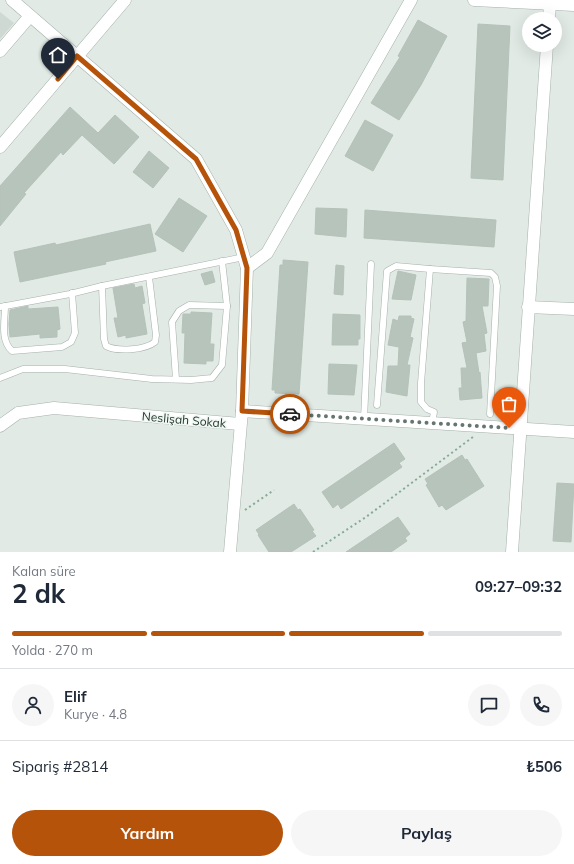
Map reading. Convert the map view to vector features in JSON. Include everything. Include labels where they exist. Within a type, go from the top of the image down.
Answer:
[{"type":"street","points":[[12,0],[196,159],[236,230],[246,262],[242,411]]},
{"type":"street","points":[[0,147],[125,0]]},
{"type":"street","points":[[246,262],[267,253],[410,0]]},
{"type":"street","points":[[474,0],[574,5]]},
{"type":"street","points":[[549,12],[550,4]]},
{"type":"street","points":[[0,51],[30,16]]},
{"type":"street","points":[[512,552],[546,52]]},
{"type":"street","points":[[528,306],[574,309]]},
{"type":"street","name":"Neslişah Sokak","points":[[0,426],[18,414],[54,408],[240,424],[242,411],[574,432]]},
{"type":"street","points":[[230,552],[240,424]]},
{"type":"lane","points":[[72,293],[75,333],[71,342],[62,347],[12,351],[7,346],[5,340],[2,306],[72,293],[222,261],[246,262]]},
{"type":"lane","points":[[0,378],[22,369],[65,369],[152,379],[176,380],[212,378],[222,365],[227,306],[222,261]]},
{"type":"lane","points":[[364,419],[371,264]]},
{"type":"lane","points":[[377,406],[387,271],[396,266],[490,273],[495,277],[497,286],[490,414]]},
{"type":"lane","points":[[430,269],[421,383],[421,402],[427,409],[434,412],[432,423]]},
{"type":"lane","points":[[102,286],[104,339],[106,346],[112,349],[150,346],[155,342],[156,335],[149,277]]},
{"type":"lane","points":[[176,380],[172,322],[179,310],[189,306],[227,306]]},
{"type":"path","points":[[313,552],[366,517],[487,426]]},
{"type":"path","points":[[233,519],[274,490]]},
{"type":"shaded area","points":[[0,12],[14,23],[0,39]]},
{"type":"building","points":[[418,20],[447,36],[421,85],[399,120],[371,103],[400,57],[398,56]]},
{"type":"building","points":[[478,24],[510,26],[503,180],[471,178]]},
{"type":"building","points":[[70,107],[98,133],[115,115],[139,137],[114,164],[82,135],[63,155],[61,152],[24,193],[26,194],[0,226],[0,186]]},
{"type":"building","points":[[365,120],[393,135],[373,171],[345,156]]},
{"type":"building","points":[[149,151],[169,168],[153,188],[133,172]]},
{"type":"building","points":[[179,198],[207,216],[183,252],[155,234]]},
{"type":"building","points":[[316,208],[347,209],[346,237],[315,234]]},
{"type":"building","points":[[365,210],[496,220],[494,247],[364,238]]},
{"type":"building","points":[[150,224],[156,251],[105,262],[106,264],[20,282],[14,252],[55,243],[56,245]]},
{"type":"building","points":[[283,260],[308,262],[299,394],[275,393],[275,390],[272,390],[280,265],[283,265]]},
{"type":"building","points":[[336,265],[344,266],[343,295],[334,294]]},
{"type":"building","points":[[212,271],[215,282],[205,285],[201,274]]},
{"type":"building","points":[[398,271],[416,275],[411,300],[392,299]]},
{"type":"building","points":[[467,278],[489,279],[488,306],[482,306],[487,333],[484,334],[486,351],[476,353],[479,373],[480,372],[482,398],[460,400],[459,388],[462,388],[461,368],[467,368],[462,343],[467,342],[463,322],[466,321]]},
{"type":"building","points":[[134,284],[135,288],[142,286],[145,303],[142,304],[147,334],[126,338],[126,335],[118,337],[114,318],[118,318],[113,288]]},
{"type":"building","points":[[28,306],[28,309],[58,307],[60,329],[57,330],[57,337],[40,338],[40,334],[10,337],[10,310]]},
{"type":"building","points":[[191,312],[212,313],[210,344],[214,344],[213,361],[206,361],[206,364],[184,363],[185,333],[182,333],[183,314],[191,314]]},
{"type":"building","points":[[333,314],[360,315],[360,339],[358,339],[358,345],[332,345]]},
{"type":"building","points":[[399,316],[411,316],[411,318],[414,319],[410,337],[413,338],[407,365],[410,365],[407,396],[386,392],[388,366],[398,366],[399,347],[388,345],[393,319],[398,321]]},
{"type":"building","points":[[329,364],[357,365],[354,395],[328,394]]},
{"type":"building","points":[[394,443],[405,459],[399,463],[402,467],[341,509],[338,504],[333,508],[322,492]]},
{"type":"building","points":[[462,455],[465,460],[467,459],[484,486],[446,510],[442,505],[439,507],[426,485],[428,484],[425,479]]},
{"type":"building","points":[[557,483],[574,484],[571,542],[553,541]]},
{"type":"building","points":[[294,504],[298,510],[300,509],[314,530],[312,531],[316,536],[291,552],[269,552],[256,530]]},
{"type":"building","points":[[398,517],[410,534],[405,538],[407,541],[391,552],[346,552]]},
{"type":"way so far","points":[[290,414],[509,428]]},
{"type":"route","points":[[58,79],[77,56],[196,159],[236,230],[247,268],[242,411],[290,414]]}]
